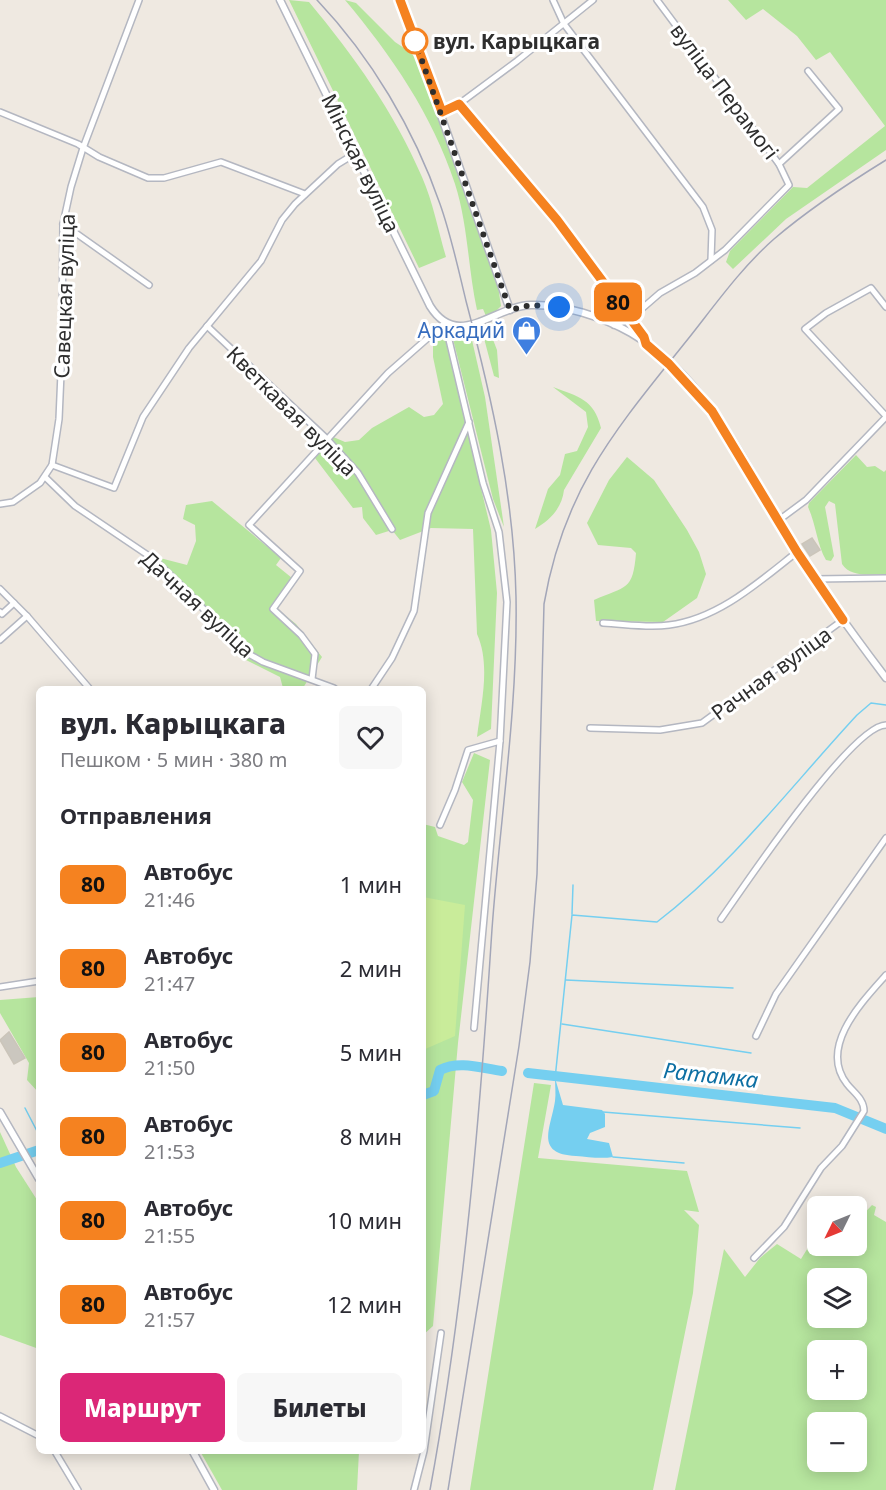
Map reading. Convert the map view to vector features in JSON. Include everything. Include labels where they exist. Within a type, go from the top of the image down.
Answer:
[{"type":"street","name":"Савецкая вуліца","points":[[0,504],[17,499],[45,477],[52,465],[58,428],[62,351],[63,224],[83,148],[140,0]]},
{"type":"street","name":"Мінская вуліца","points":[[280,0],[430,306],[445,323]]},
{"type":"street","points":[[400,0],[442,112],[510,310]]},
{"type":"street","points":[[553,0],[564,24],[697,199],[712,230],[711,260]]},
{"type":"street","points":[[442,112],[459,104],[593,0]]},
{"type":"street","name":"вуліца Перамогі","points":[[657,0],[779,164],[789,185],[725,250]]},
{"type":"street","points":[[779,164],[839,109],[808,70]]},
{"type":"street","points":[[459,104],[557,220],[646,344]]},
{"type":"street","points":[[0,112],[64,138],[148,178],[164,178],[221,162],[305,194]]},
{"type":"street","points":[[52,465],[114,488],[143,417],[189,348],[261,261],[282,220],[305,194],[338,164],[356,153]]},
{"type":"street","points":[[63,224],[149,285]]},
{"type":"street","points":[[712,246],[725,250]]},
{"type":"street","points":[[613,326],[630,319],[660,293],[725,250]]},
{"type":"street","points":[[779,520],[806,500],[886,416],[805,329],[826,313],[871,288],[886,307]]},
{"type":"street","points":[[445,323],[453,326],[473,324],[531,305],[559,307],[613,326],[646,344],[669,364],[712,411],[797,552],[843,620],[886,676]]},
{"type":"street","points":[[445,323],[499,532],[507,602],[500,741],[474,1028]]},
{"type":"street","points":[[312,680],[315,654],[301,635],[273,609],[300,571],[249,525],[326,438],[388,373],[445,323]]},
{"type":"street","name":"Кветкавая вуліца","points":[[207,326],[326,438],[358,473],[392,530]]},
{"type":"street","points":[[373,686],[392,658],[414,611],[428,513],[469,422]]},
{"type":"street","name":"Дачная вуліца","points":[[45,477],[75,506],[155,560],[240,649],[264,663],[328,686]]},
{"type":"street","points":[[603,623],[663,626],[704,616],[724,606],[797,552]]},
{"type":"street","points":[[815,579],[886,578]]},
{"type":"street","points":[[0,590],[27,616],[87,686]]},
{"type":"street","points":[[0,612],[2,614],[14,603]]},
{"type":"street","points":[[0,640],[27,616]]},
{"type":"street","name":"Рачная вуліца","points":[[590,728],[660,730],[702,723],[843,620]]},
{"type":"street","points":[[721,920],[784,829],[827,776],[871,730],[886,725]]},
{"type":"street","points":[[440,825],[455,790],[468,750],[500,741]]},
{"type":"street","points":[[756,1036],[776,994],[886,838]]},
{"type":"street","points":[[754,1258],[784,1227],[821,1167],[856,1126],[864,1111],[863,1103],[847,1084],[841,1071],[838,1054],[843,1034],[851,1018],[886,975]]},
{"type":"street","points":[[0,987],[36,981]]},
{"type":"street","points":[[0,1112],[36,1174]]},
{"type":"street","points":[[426,1437],[441,1333]]},
{"type":"street","points":[[0,1416],[36,1434]]},
{"type":"street","points":[[56,1454],[78,1490]]},
{"type":"street","points":[[194,1454],[214,1490]]},
{"type":"street","points":[[414,1490],[423,1454]]},
{"type":"green space","points":[[289,0],[309,2],[342,43],[386,107],[426,187],[446,257],[419,268]]},
{"type":"green space","points":[[345,0],[356,3],[395,42],[415,57],[498,286],[501,306],[494,313],[486,316],[483,309],[477,310],[459,199],[435,133],[409,86]]},
{"type":"green space","points":[[728,0],[886,0],[886,150],[786,219],[733,269],[726,262],[730,251],[793,187],[807,188],[885,126],[830,52],[816,60],[797,36],[763,9],[746,20]]},
{"type":"green space","points":[[501,320],[499,331],[492,337],[497,350],[499,378],[494,376],[481,327]]},
{"type":"green space","points":[[469,327],[485,397],[504,527],[493,499],[452,334],[455,330]]},
{"type":"green space","points":[[444,334],[491,530],[497,593],[491,729],[477,737],[484,672],[477,634],[473,529],[431,528],[400,540],[392,530],[376,535],[363,518],[362,507],[353,508],[315,458],[331,436],[345,442],[359,440],[372,428],[409,407],[424,417],[434,415],[443,404],[433,357],[433,338]]},
{"type":"green space","points":[[553,387],[578,397],[590,405],[601,428],[564,490],[558,508],[546,522],[535,529],[548,489],[560,475],[565,454],[577,451],[588,427],[586,412]]},
{"type":"green space","points":[[856,455],[867,467],[875,466],[884,472],[886,470],[886,574],[856,573],[842,564],[835,504],[829,501],[825,507],[834,556],[831,561],[826,560],[808,507],[809,503]]},
{"type":"green space","points":[[627,457],[654,480],[687,530],[699,552],[706,574],[697,598],[663,622],[596,621],[594,600],[626,586],[635,565],[636,553],[631,548],[598,545],[587,523],[609,480]]},
{"type":"green space","points":[[212,501],[281,558],[276,565],[292,578],[276,608],[296,624],[322,657],[304,686],[282,686],[280,677],[236,655],[218,632],[208,611],[156,557],[187,565],[196,541],[195,525],[183,519],[186,505]]},
{"type":"green space","points":[[474,753],[490,760],[458,1043],[433,1326],[426,1332],[426,825],[435,827],[438,836],[464,845],[468,842],[473,800],[462,782]]},
{"type":"green space","points":[[426,898],[465,905],[455,1036],[426,1049]]},
{"type":"green space","points":[[36,997],[36,1090],[27,1080],[29,1063],[0,1013],[0,1000]]},
{"type":"green space","points":[[534,1083],[551,1085],[538,1158],[687,1171],[699,1212],[684,1210],[699,1225],[693,1293],[653,1490],[470,1490]]},
{"type":"green space","points":[[0,1132],[16,1167],[36,1198],[36,1348],[0,1335]]},
{"type":"green space","points":[[872,1205],[876,1207],[874,1215],[886,1222],[886,1490],[675,1490],[724,1249],[745,1277],[760,1258],[777,1244],[801,1259],[807,1249],[807,1256],[867,1256],[867,1210]]},
{"type":"green space","points":[[202,1454],[359,1454],[357,1490],[222,1490]]},
{"type":"water","points":[[555,1078],[563,1105],[602,1110],[605,1114],[605,1127],[590,1133],[587,1139],[609,1143],[613,1157],[594,1158],[563,1154],[554,1150],[550,1145],[548,1138],[555,1101]]},
{"type":"building","points":[[812,538],[820,550],[810,556],[802,544]]},
{"type":"building","points":[[9,1032],[25,1058],[14,1064],[0,1040]]},
{"type":"waterway","points":[[555,1079],[572,915],[657,922],[685,899],[737,849],[857,715],[871,703],[886,705]]},
{"type":"waterway","points":[[572,914],[573,885]]},
{"type":"waterway","points":[[566,980],[733,988]]},
{"type":"waterway","points":[[562,1024],[751,1053]]},
{"type":"waterway","name":"Ратамка","points":[[426,1094],[434,1091],[440,1070],[447,1067],[470,1066],[502,1071]]},
{"type":"waterway","name":"Ратамка","points":[[528,1073],[835,1108],[886,1129]]},
{"type":"waterway","points":[[25,1108],[36,1129]]},
{"type":"waterway","points":[[603,1112],[800,1128]]},
{"type":"waterway","name":"Ратамка","points":[[0,1163],[36,1151]]},
{"type":"waterway","points":[[613,1157],[684,1163]]},
{"type":"railway","points":[[317,0],[355,45],[389,95],[417,148],[440,204],[493,411],[506,485],[514,559],[516,597],[514,680],[495,888],[476,1140],[452,1351],[430,1490]]},
{"type":"railway","points":[[448,1490],[519,1046],[530,962],[537,874],[544,604],[553,563],[565,526],[580,492],[617,431],[638,401],[739,274],[762,250],[801,217],[886,160]]},
{"type":"bus line","name":"80","points":[[400,0],[442,112],[459,104],[509,166],[557,220],[644,337],[646,344],[698,393],[725,430],[797,552],[843,620]]},
{"type":"place","name":"вул. Карыцкага","points":[[415,41]]},
{"type":"place","name":"Аркадий","points":[[526,356]]},
{"type":"route","points":[[415,41],[442,112],[510,310],[531,305],[559,307]]}]
